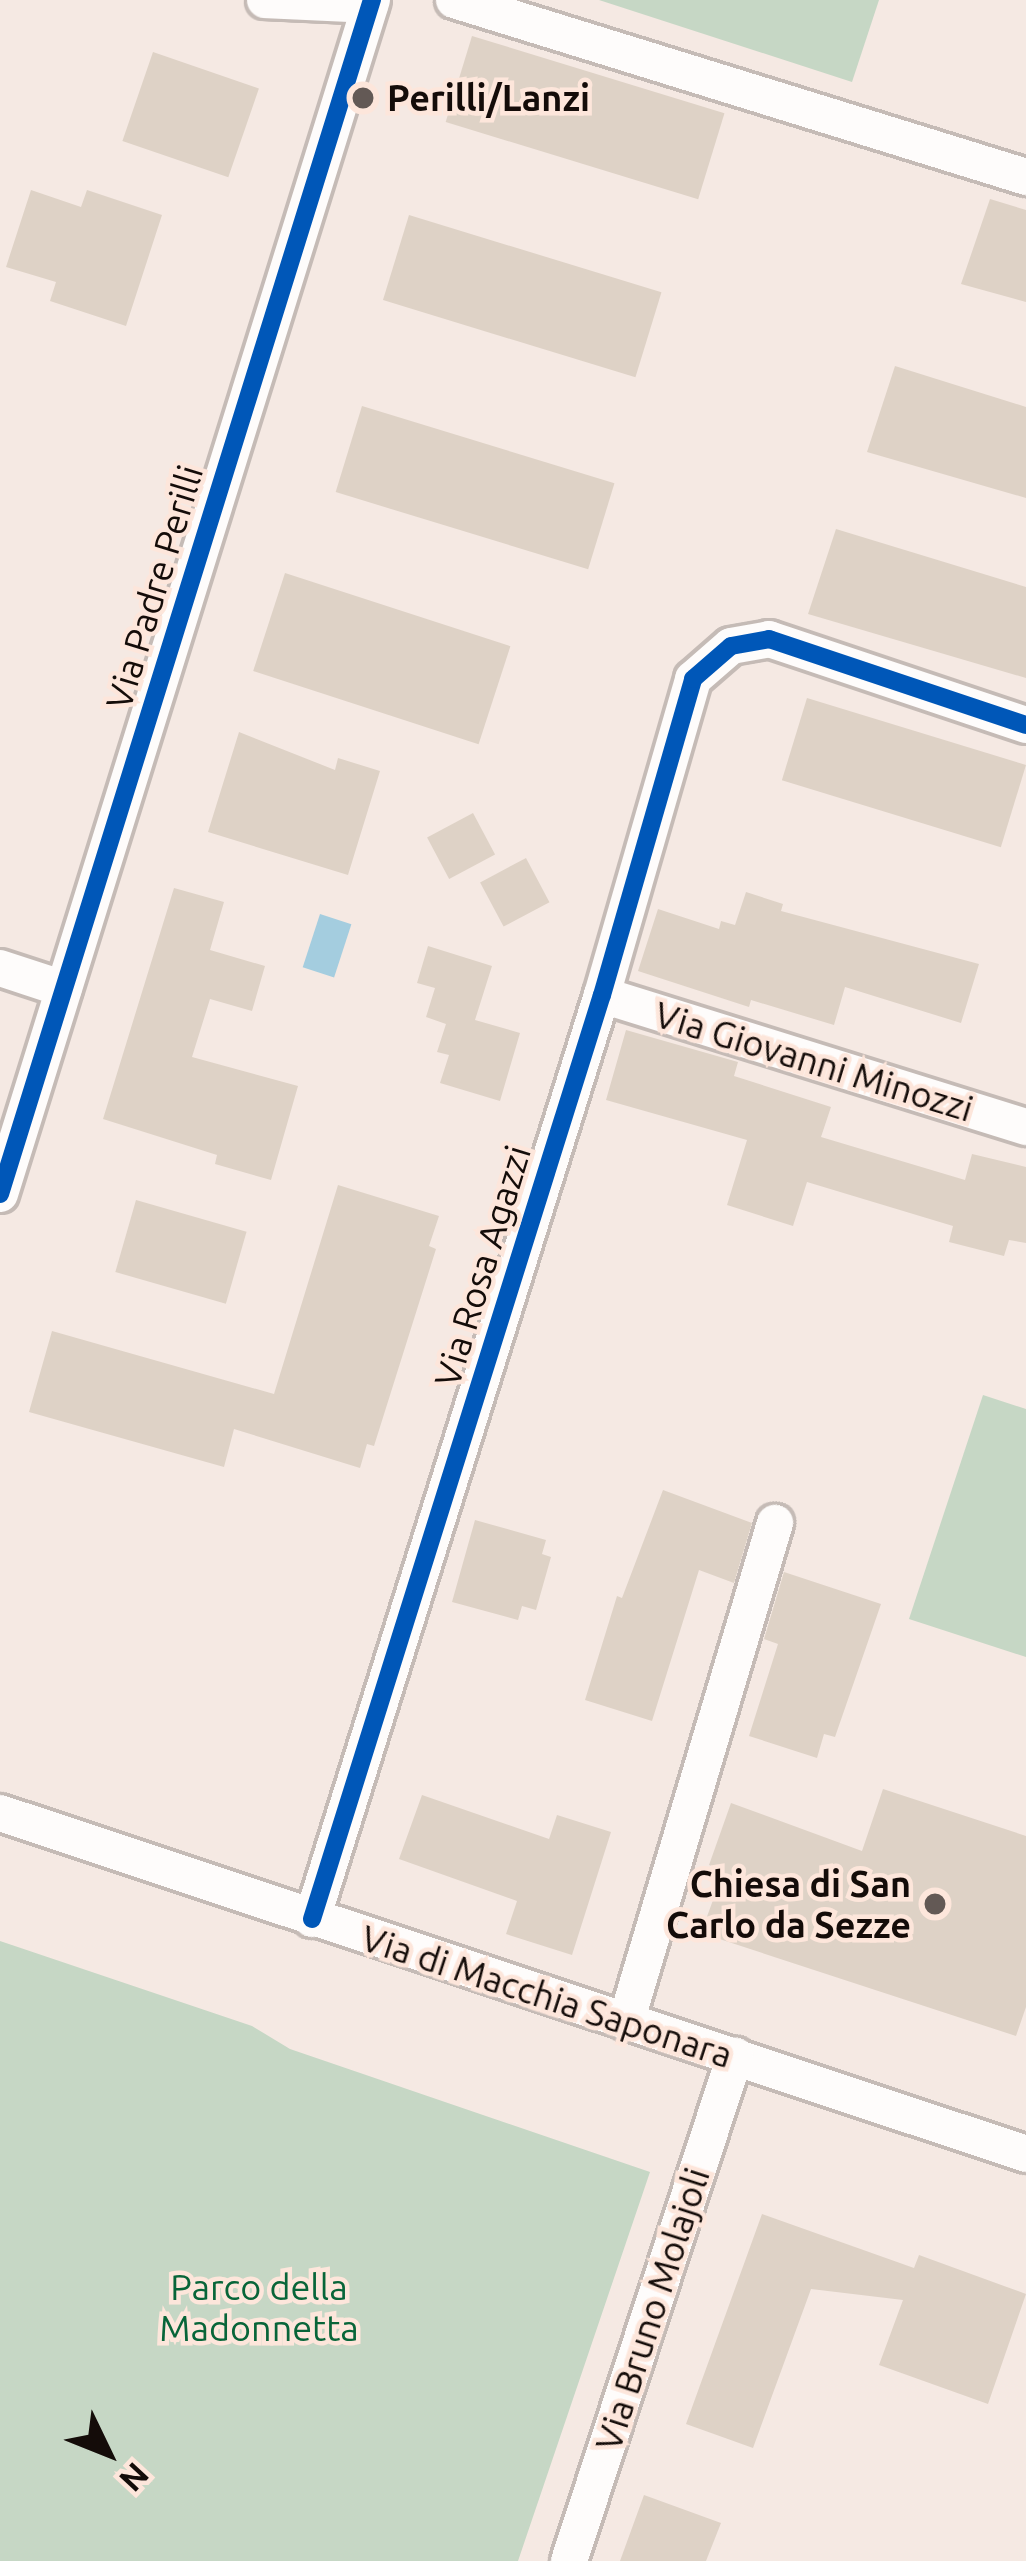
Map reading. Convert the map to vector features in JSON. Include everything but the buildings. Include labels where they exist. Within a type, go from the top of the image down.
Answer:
[{"type":"street","points":[[266,0],[371,3]]},
{"type":"street","points":[[454,0],[1026,177]]},
{"type":"street","name":"Via Padre Perilli","points":[[0,1194],[371,3]]},
{"type":"street","name":"Via Rosa Agazzi","points":[[312,1919],[602,995],[686,695],[704,665],[731,646],[757,638],[784,641],[1026,725]]},
{"type":"street","points":[[0,968],[64,989]]},
{"type":"street","name":"Via Giovanni Minozzi","points":[[602,995],[1026,1127]]},
{"type":"street","points":[[626,2021],[776,1523]]},
{"type":"street","name":"Via di Macchia Saponara","points":[[0,1814],[1026,2154]]},
{"type":"street","name":"Via Bruno Molajoli","points":[[568,2561],[735,2056]]},
{"type":"green space","points":[[599,0],[879,0],[852,82]]},
{"type":"green space","points":[[983,1395],[1026,1409],[1026,1657],[909,1619]]},
{"type":"green space","name":"Parco della Madonnetta","points":[[0,1941],[252,2026],[290,2049],[650,2172],[518,2561],[0,2561]]},
{"type":"water","points":[[320,914],[351,924],[334,977],[303,967]]},
{"type":"cycle path","points":[[0,1194],[372,0]]},
{"type":"cycle path","points":[[312,1919],[602,995],[693,679],[731,646],[769,639],[1026,725]]},
{"type":"place","name":"Perilli/Lanzi","points":[[363,98]]},
{"type":"place","name":"Chiesa di San Carlo da Sezze","points":[[935,1904]]}]
